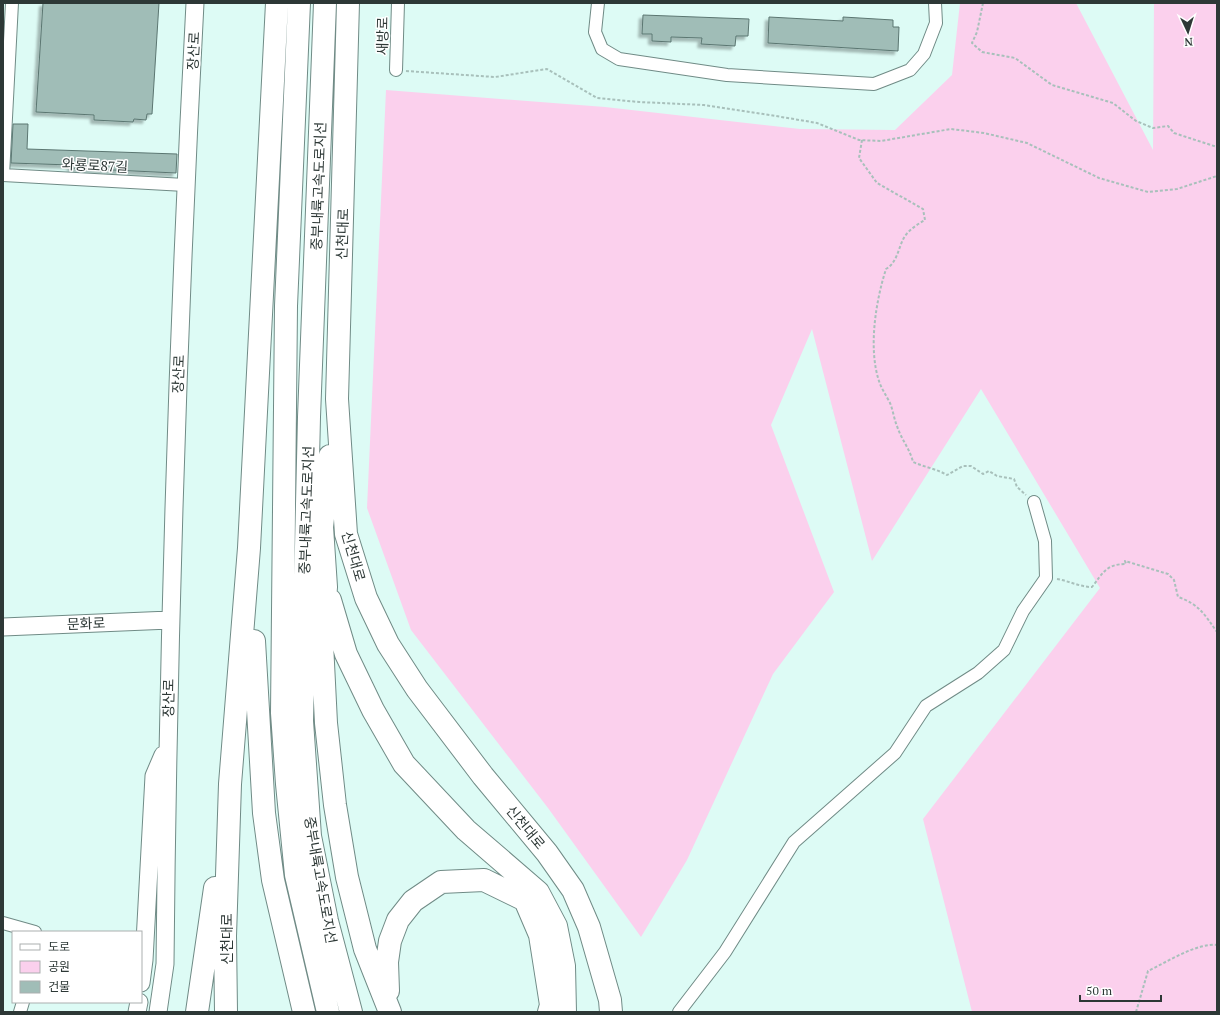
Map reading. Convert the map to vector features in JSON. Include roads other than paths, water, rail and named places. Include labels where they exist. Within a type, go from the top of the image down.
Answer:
[{"type":"highway","name":"신천대로","points":[[226,1012],[225,936],[230,784],[249,548],[277,3]]},
{"type":"highway","name":"중부내륙고속도로지선","points":[[299,3],[286,306],[282,713],[296,875],[328,1012]]},
{"type":"highway","name":"중부내륙고속도로지선","points":[[325,3],[308,417],[302,721],[310,836],[327,921],[351,1012]]},
{"type":"highway","name":"신천대로","points":[[348,3],[337,399],[346,534],[366,598],[388,644],[417,690],[483,776],[547,853],[573,890],[589,927],[610,1000],[611,1012]]},
{"type":"highway","points":[[337,399],[322,527],[326,587],[322,643],[326,723],[335,805],[347,877],[365,949],[392,1012]]},
{"type":"highway","points":[[249,548],[264,813],[273,880],[304,1012]]},
{"type":"highway","points":[[326,587],[346,654],[373,710],[404,764],[466,830],[538,892],[556,926],[564,966],[565,1012]]},
{"type":"highway","points":[[197,1012],[230,784]]},
{"type":"highway","points":[[392,1012],[388,989],[387,962],[390,942],[398,920],[413,901],[441,882],[484,880],[525,900],[540,935],[551,1005],[549,1012]]},
{"type":"main road","name":"장산로","points":[[158,1012],[165,964],[170,620],[185,185],[195,3]]},
{"type":"main road","name":"문화로","points":[[3,627],[170,620]]},
{"type":"main road","name":"장산로","points":[[142,959],[154,776],[167,746]]},
{"type":"street","points":[[3,175],[12,3]]},
{"type":"street","name":"새방로","points":[[396,70],[398,3]]},
{"type":"street","points":[[598,3],[595,32],[602,49],[619,59],[727,75],[808,78],[874,84],[910,70],[924,54],[936,23],[935,3]]},
{"type":"street","name":"와룡로87길","points":[[3,175],[185,185]]},
{"type":"street","points":[[679,1012],[725,952],[794,842],[895,753],[926,706],[978,673],[1004,650],[1023,611],[1046,578],[1045,541],[1034,502]]},
{"type":"street","points":[[3,923],[31,931]]}]
